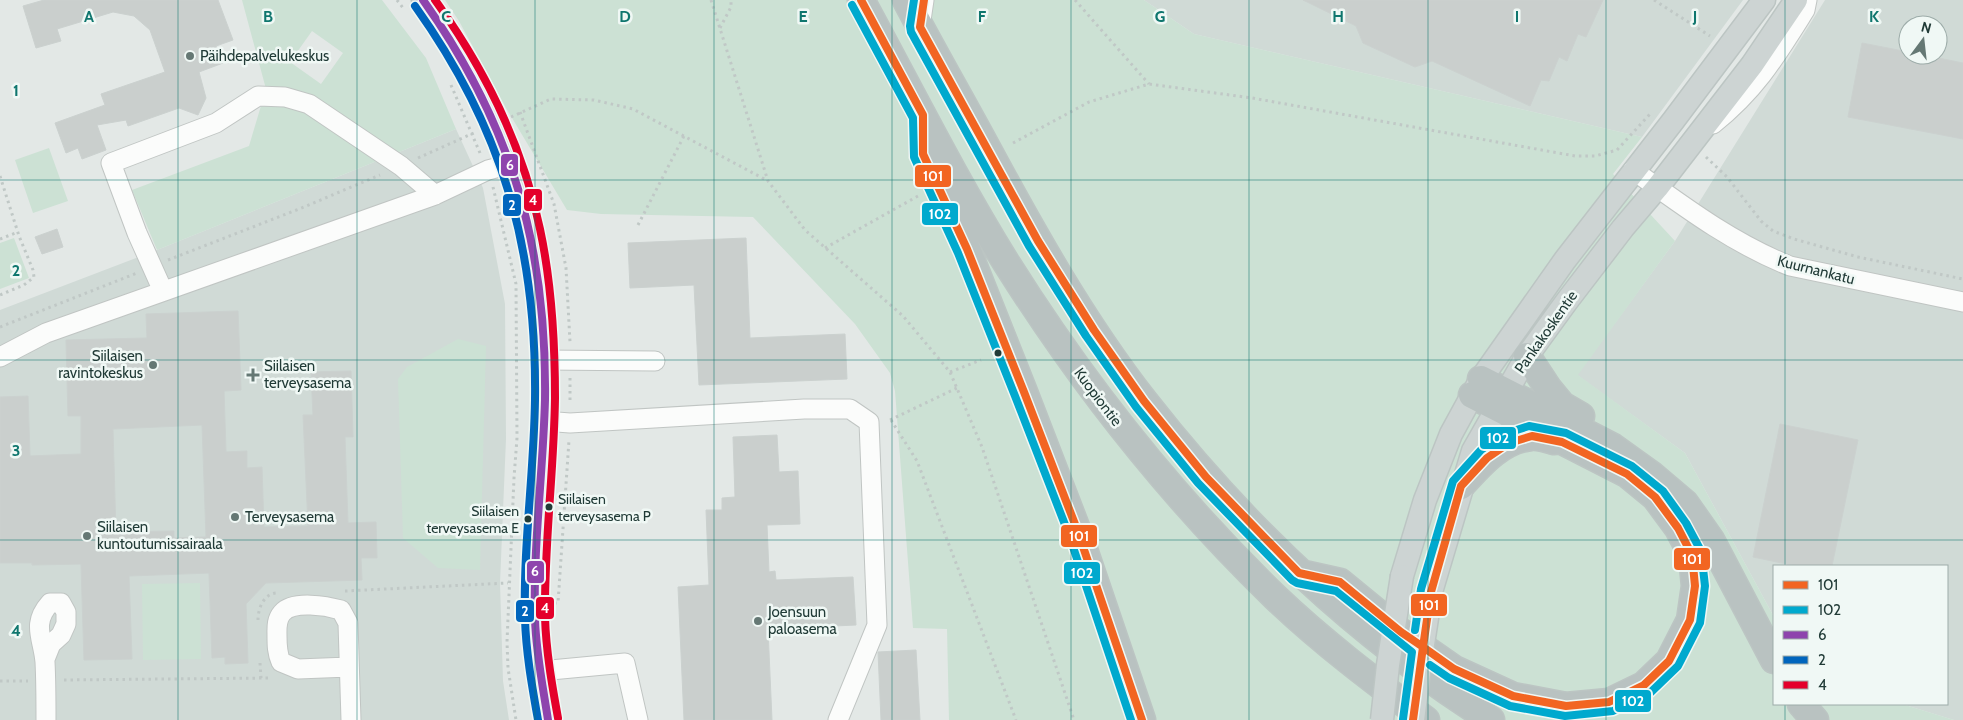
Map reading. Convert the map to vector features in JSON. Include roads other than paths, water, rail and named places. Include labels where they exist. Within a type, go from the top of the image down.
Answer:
[{"type":"highway","name":"Kuopiontie","points":[[861,0],[922,115],[1006,263],[1068,357],[1117,422],[1182,500],[1275,597],[1351,664],[1426,720]]},
{"type":"highway","points":[[906,0],[1038,241],[1094,330],[1144,401],[1206,477],[1299,573],[1368,633],[1464,703],[1491,720]]},
{"type":"highway","points":[[922,115],[923,154],[967,249],[1028,401],[1078,532],[1142,720]]},
{"type":"highway","points":[[1527,356],[1548,388],[1562,405],[1602,430],[1613,447]]},
{"type":"highway","points":[[1477,387],[1613,447],[1652,474],[1685,503],[1711,540],[1773,658]]},
{"type":"highway","points":[[1299,573],[1340,582],[1401,632],[1454,669],[1514,696],[1566,706],[1609,702],[1644,684],[1669,661],[1690,620],[1695,586],[1692,555],[1678,528],[1655,498],[1627,474],[1562,442],[1501,399]]},
{"type":"highway","points":[[1461,486],[1488,458],[1509,444],[1532,436],[1562,442]]},
{"type":"highway","points":[[1802,705],[1815,720]]},
{"type":"main road","name":"Pankakoskentie","points":[[1382,720],[1388,665],[1402,576],[1428,492],[1451,434],[1477,387],[1565,260],[1764,0]]},
{"type":"main road","name":"Pankakoskentie","points":[[1413,720],[1431,592],[1461,486],[1473,451],[1527,356],[1623,228],[1657,188],[1752,65],[1796,0]]},
{"type":"main road","points":[[415,7],[446,30],[477,83],[511,164],[531,234],[540,296],[544,360],[544,421],[534,604],[540,671],[548,720]]},
{"type":"street","points":[[920,27],[924,0]]},
{"type":"street","points":[[1694,140],[1735,107],[1765,74],[1806,10],[1807,0]]},
{"type":"street","points":[[163,292],[110,163],[216,123],[258,96],[285,97],[309,104],[401,166],[435,195]]},
{"type":"street","points":[[0,357],[46,333],[435,195],[488,170],[511,164]]},
{"type":"street","name":"Kuurnankatu","points":[[1633,170],[1731,238],[1764,256],[1790,266],[1963,302]]},
{"type":"street","points":[[544,360],[655,361]]},
{"type":"street","points":[[544,421],[570,423],[804,409],[850,409],[869,422],[876,625],[838,720]]},
{"type":"street","points":[[349,667],[298,669],[281,662],[278,655],[277,626],[282,612],[300,606],[323,605],[341,610],[348,622],[351,720]]},
{"type":"street","points":[[44,659],[46,720]]},
{"type":"street","points":[[540,671],[625,663],[638,720]]},
{"type":"place","name":"Päihdepalvelukeskus","points":[[190,56]]},
{"type":"place","name":"Siilaisen ravintokeskus","points":[[153,365]]},
{"type":"place","name":"Siilaisen terveysasema","points":[[253,375]]},
{"type":"place","name":"Siilaisen terveysasema P","points":[[549,507]]},
{"type":"place","name":"Terveysasema","points":[[235,517]]},
{"type":"place","name":"Siilaisen terveysasema E","points":[[528,519]]},
{"type":"place","name":"Siilaisen kuntoutumissairaala","points":[[87,536]]},
{"type":"place","name":"Joensuun paloasema","points":[[758,621]]}]
